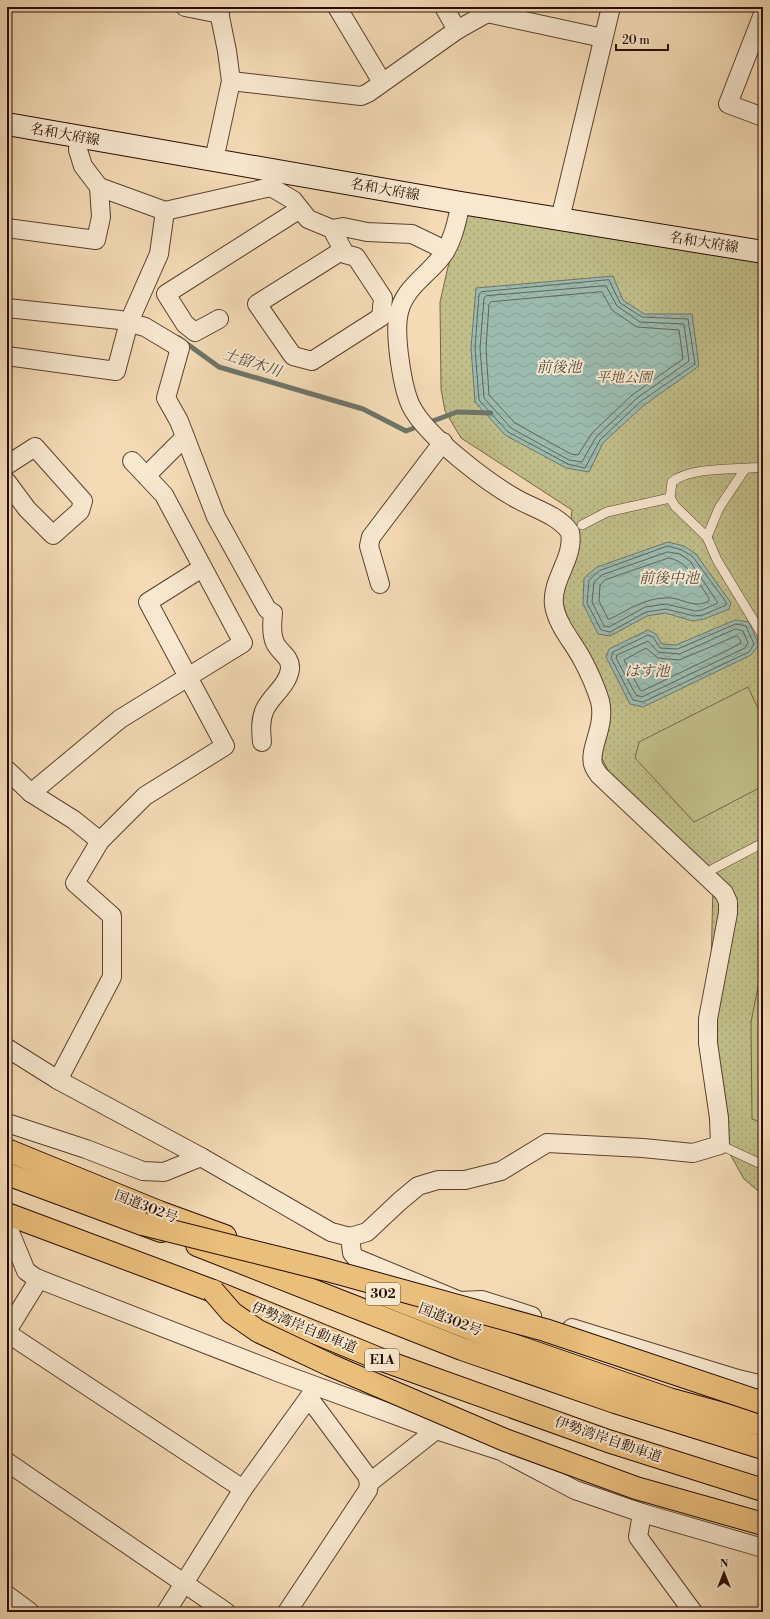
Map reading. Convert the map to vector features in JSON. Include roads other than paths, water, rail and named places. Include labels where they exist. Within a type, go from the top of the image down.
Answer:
[{"type":"highway","name":"国道302号","points":[[7,1150],[159,1212],[361,1285],[510,1344],[669,1399],[763,1425]]},
{"type":"highway","points":[[7,1174],[143,1224],[462,1349],[615,1402],[763,1448]]},
{"type":"highway","name":"伊勢湾岸自動車道","points":[[7,1214],[213,1291],[382,1360],[608,1441],[763,1490]]},
{"type":"highway","points":[[7,1221],[448,1391],[646,1459],[763,1494]]},
{"type":"highway","points":[[143,1224],[327,1270],[545,1330],[763,1403]]},
{"type":"highway","points":[[213,1291],[232,1312],[258,1331],[330,1365],[506,1440],[636,1488],[763,1524]]},
{"type":"main road","name":"名和大府線","points":[[7,124],[461,203],[763,252]]},
{"type":"street","points":[[185,7],[219,10],[231,81],[214,160]]},
{"type":"street","points":[[337,7],[382,82]]},
{"type":"street","points":[[444,7],[457,30]]},
{"type":"street","points":[[560,219],[611,7]]},
{"type":"street","points":[[231,81],[361,96],[368,93],[457,30],[492,10],[603,38]]},
{"type":"street","points":[[763,14],[728,104],[763,117]]},
{"type":"street","points":[[79,137],[78,150],[83,166],[99,187],[165,211],[271,187],[293,200],[308,219],[332,229],[343,227],[367,232],[412,234],[445,250]]},
{"type":"street","points":[[7,228],[96,240],[101,217],[99,187]]},
{"type":"street","points":[[7,1048],[58,1080],[201,1157],[331,1232],[350,1236],[367,1232],[418,1186],[438,1180],[466,1180],[501,1171],[547,1143],[643,1148],[693,1153],[720,1145],[719,1118],[708,1043],[708,1019],[728,913],[728,902],[724,893],[599,775],[593,764],[594,752],[602,724],[599,700],[582,659],[558,618],[554,606],[555,584],[570,550],[570,532],[560,521],[516,499],[478,473],[425,424],[412,406],[406,390],[397,340],[398,317],[404,299],[411,287],[445,250],[456,224],[461,203]]},
{"type":"street","points":[[219,319],[195,332],[185,324],[166,294],[300,209]]},
{"type":"street","points":[[7,356],[116,371],[129,322],[159,254],[165,211]]},
{"type":"street","points":[[332,229],[343,250],[345,254],[356,257],[383,298],[381,317],[312,361],[293,356],[257,304],[343,250]]},
{"type":"street","points":[[7,308],[129,322],[150,330],[180,348],[166,398],[179,421],[216,517],[264,603],[273,613],[271,625],[275,643],[287,656],[290,668],[287,679],[266,708],[261,721],[262,742]]},
{"type":"street","points":[[146,476],[185,437]]},
{"type":"street","points":[[380,584],[369,546],[371,538],[443,442]]},
{"type":"street","points":[[7,465],[35,447],[83,501],[80,511],[53,535],[27,509],[7,482]]},
{"type":"street","points":[[31,793],[120,719],[189,678],[242,643],[164,495],[132,462]]},
{"type":"street","points":[[58,1080],[112,977],[112,916],[75,882],[100,841],[145,796],[226,746],[148,602],[202,568]]},
{"type":"street","points":[[7,770],[31,793],[74,820],[100,841]]},
{"type":"street","points":[[7,1123],[86,1149],[143,1171],[164,1172],[201,1157]]},
{"type":"street","points":[[7,1225],[26,1271],[39,1279],[313,1392],[501,1451],[575,1490],[642,1513],[763,1548]]},
{"type":"street","points":[[350,1236],[352,1253],[356,1258],[460,1301],[482,1300],[738,1379],[763,1385]]},
{"type":"street","points":[[39,1279],[7,1332],[244,1489]]},
{"type":"street","points":[[287,1612],[368,1490],[369,1483],[367,1476],[313,1392]]},
{"type":"street","points":[[166,1612],[183,1582],[244,1489],[313,1392]]},
{"type":"street","points":[[369,1483],[436,1430]]},
{"type":"street","points":[[7,1462],[226,1612]]},
{"type":"street","points":[[642,1513],[638,1537],[693,1612]]},
{"type":"street","points":[[7,1595],[30,1612]]},
{"type":"lane","points":[[763,467],[709,471],[678,477],[672,482],[670,498],[675,506],[707,537],[717,560],[763,636]]},
{"type":"lane","points":[[707,537],[719,508],[745,469]]},
{"type":"lane","points":[[582,525],[608,512],[670,498]]},
{"type":"lane","points":[[713,869],[763,843]]},
{"type":"lane","points":[[720,1145],[763,1165]]},
{"type":"water","name":"前後池","points":[[613,276],[623,300],[644,314],[692,314],[699,366],[643,406],[603,443],[589,472],[566,468],[505,435],[475,402],[471,348],[476,288]]},
{"type":"water","name":"前後中池","points":[[668,542],[684,546],[696,554],[731,603],[729,609],[704,619],[693,621],[665,613],[647,616],[610,636],[598,634],[583,604],[584,578],[597,567]]},
{"type":"water","name":"はす池","points":[[735,620],[749,622],[759,645],[751,655],[643,707],[630,704],[606,657],[609,649],[648,630],[656,634],[662,644],[676,645]]},
{"type":"waterway","name":"土留木川","points":[[179,338],[219,367],[363,409],[406,431],[457,412],[491,413]]},
{"type":"park label","name":"平地公園","points":[[624,378]]}]
